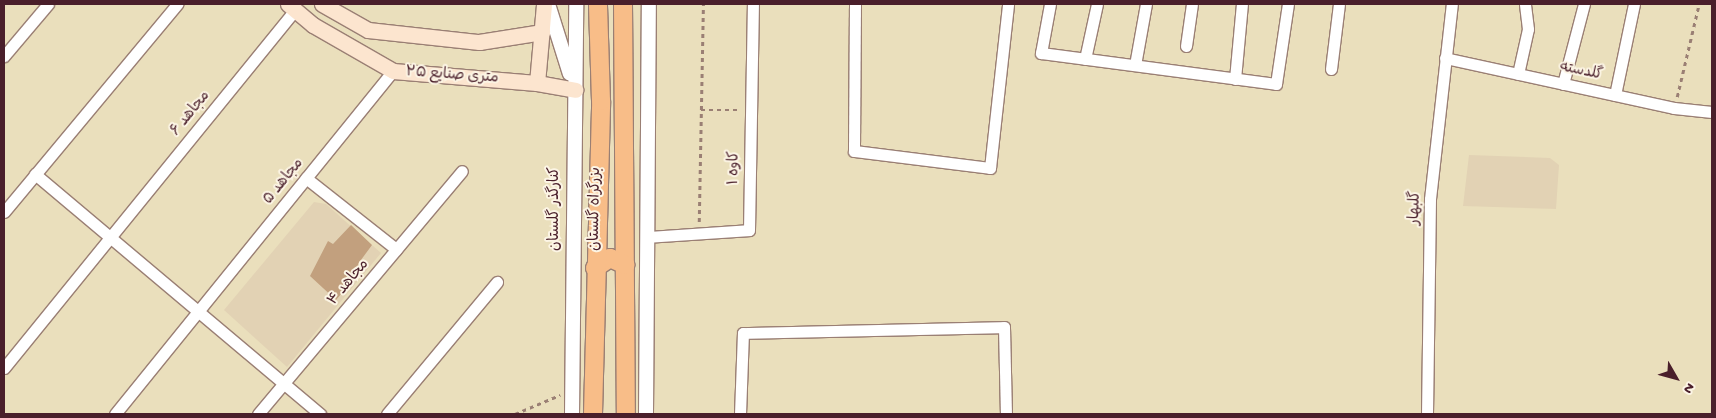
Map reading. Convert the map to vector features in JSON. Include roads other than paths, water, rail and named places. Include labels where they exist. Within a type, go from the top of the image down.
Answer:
[{"type":"highway","name":"بزرگراه گلستان","points":[[593,414],[595,268],[601,101],[598,4]]},
{"type":"highway","name":"بزرگراه گلستان","points":[[623,4],[626,414]]},
{"type":"highway","points":[[596,240],[611,247],[626,240]]},
{"type":"highway","points":[[595,268],[610,258],[626,265]]},
{"type":"main road","points":[[537,82],[544,4]]},
{"type":"main road","points":[[313,25],[326,5],[368,30],[479,42],[542,32]]},
{"type":"main road","name":"۲۵ متری صنایع","points":[[291,7],[313,25],[393,71],[537,82],[575,90]]},
{"type":"street","points":[[4,56],[48,4]]},
{"type":"street","points":[[4,212],[178,4]]},
{"type":"street","points":[[548,4],[575,90]]},
{"type":"street","name":"کنارگذر گلستان","points":[[572,414],[576,4]]},
{"type":"street","points":[[646,414],[649,4]]},
{"type":"street","name":"کاوه ۱","points":[[647,238],[749,230],[753,4]]},
{"type":"street","points":[[855,4],[854,151],[990,168],[1008,4]]},
{"type":"street","points":[[1050,4],[1040,52],[1276,84],[1288,4]]},
{"type":"street","points":[[1085,59],[1097,4]]},
{"type":"street","points":[[1135,66],[1146,4]]},
{"type":"street","points":[[1186,46],[1192,4]]},
{"type":"street","points":[[1235,79],[1242,4]]},
{"type":"street","points":[[1331,69],[1339,4]]},
{"type":"street","name":"گلبهار","points":[[1427,414],[1430,199],[1444,58],[1452,4]]},
{"type":"street","points":[[1518,74],[1528,29],[1525,4]]},
{"type":"street","points":[[1563,84],[1584,4]]},
{"type":"street","points":[[1615,95],[1634,4]]},
{"type":"street","name":"۶ مجاهد","points":[[4,368],[110,238],[291,7]]},
{"type":"street","name":"گلدسته","points":[[1444,58],[1674,108],[1712,112]]},
{"type":"street","name":"۵ مجاهد","points":[[115,414],[393,71]]},
{"type":"street","name":"مجاهد ۴","points":[[258,414],[462,171]]},
{"type":"street","points":[[35,174],[320,414]]},
{"type":"street","points":[[306,178],[396,249]]},
{"type":"street","points":[[387,414],[497,282]]},
{"type":"street","points":[[740,414],[743,333],[1004,327],[1006,414]]}]
